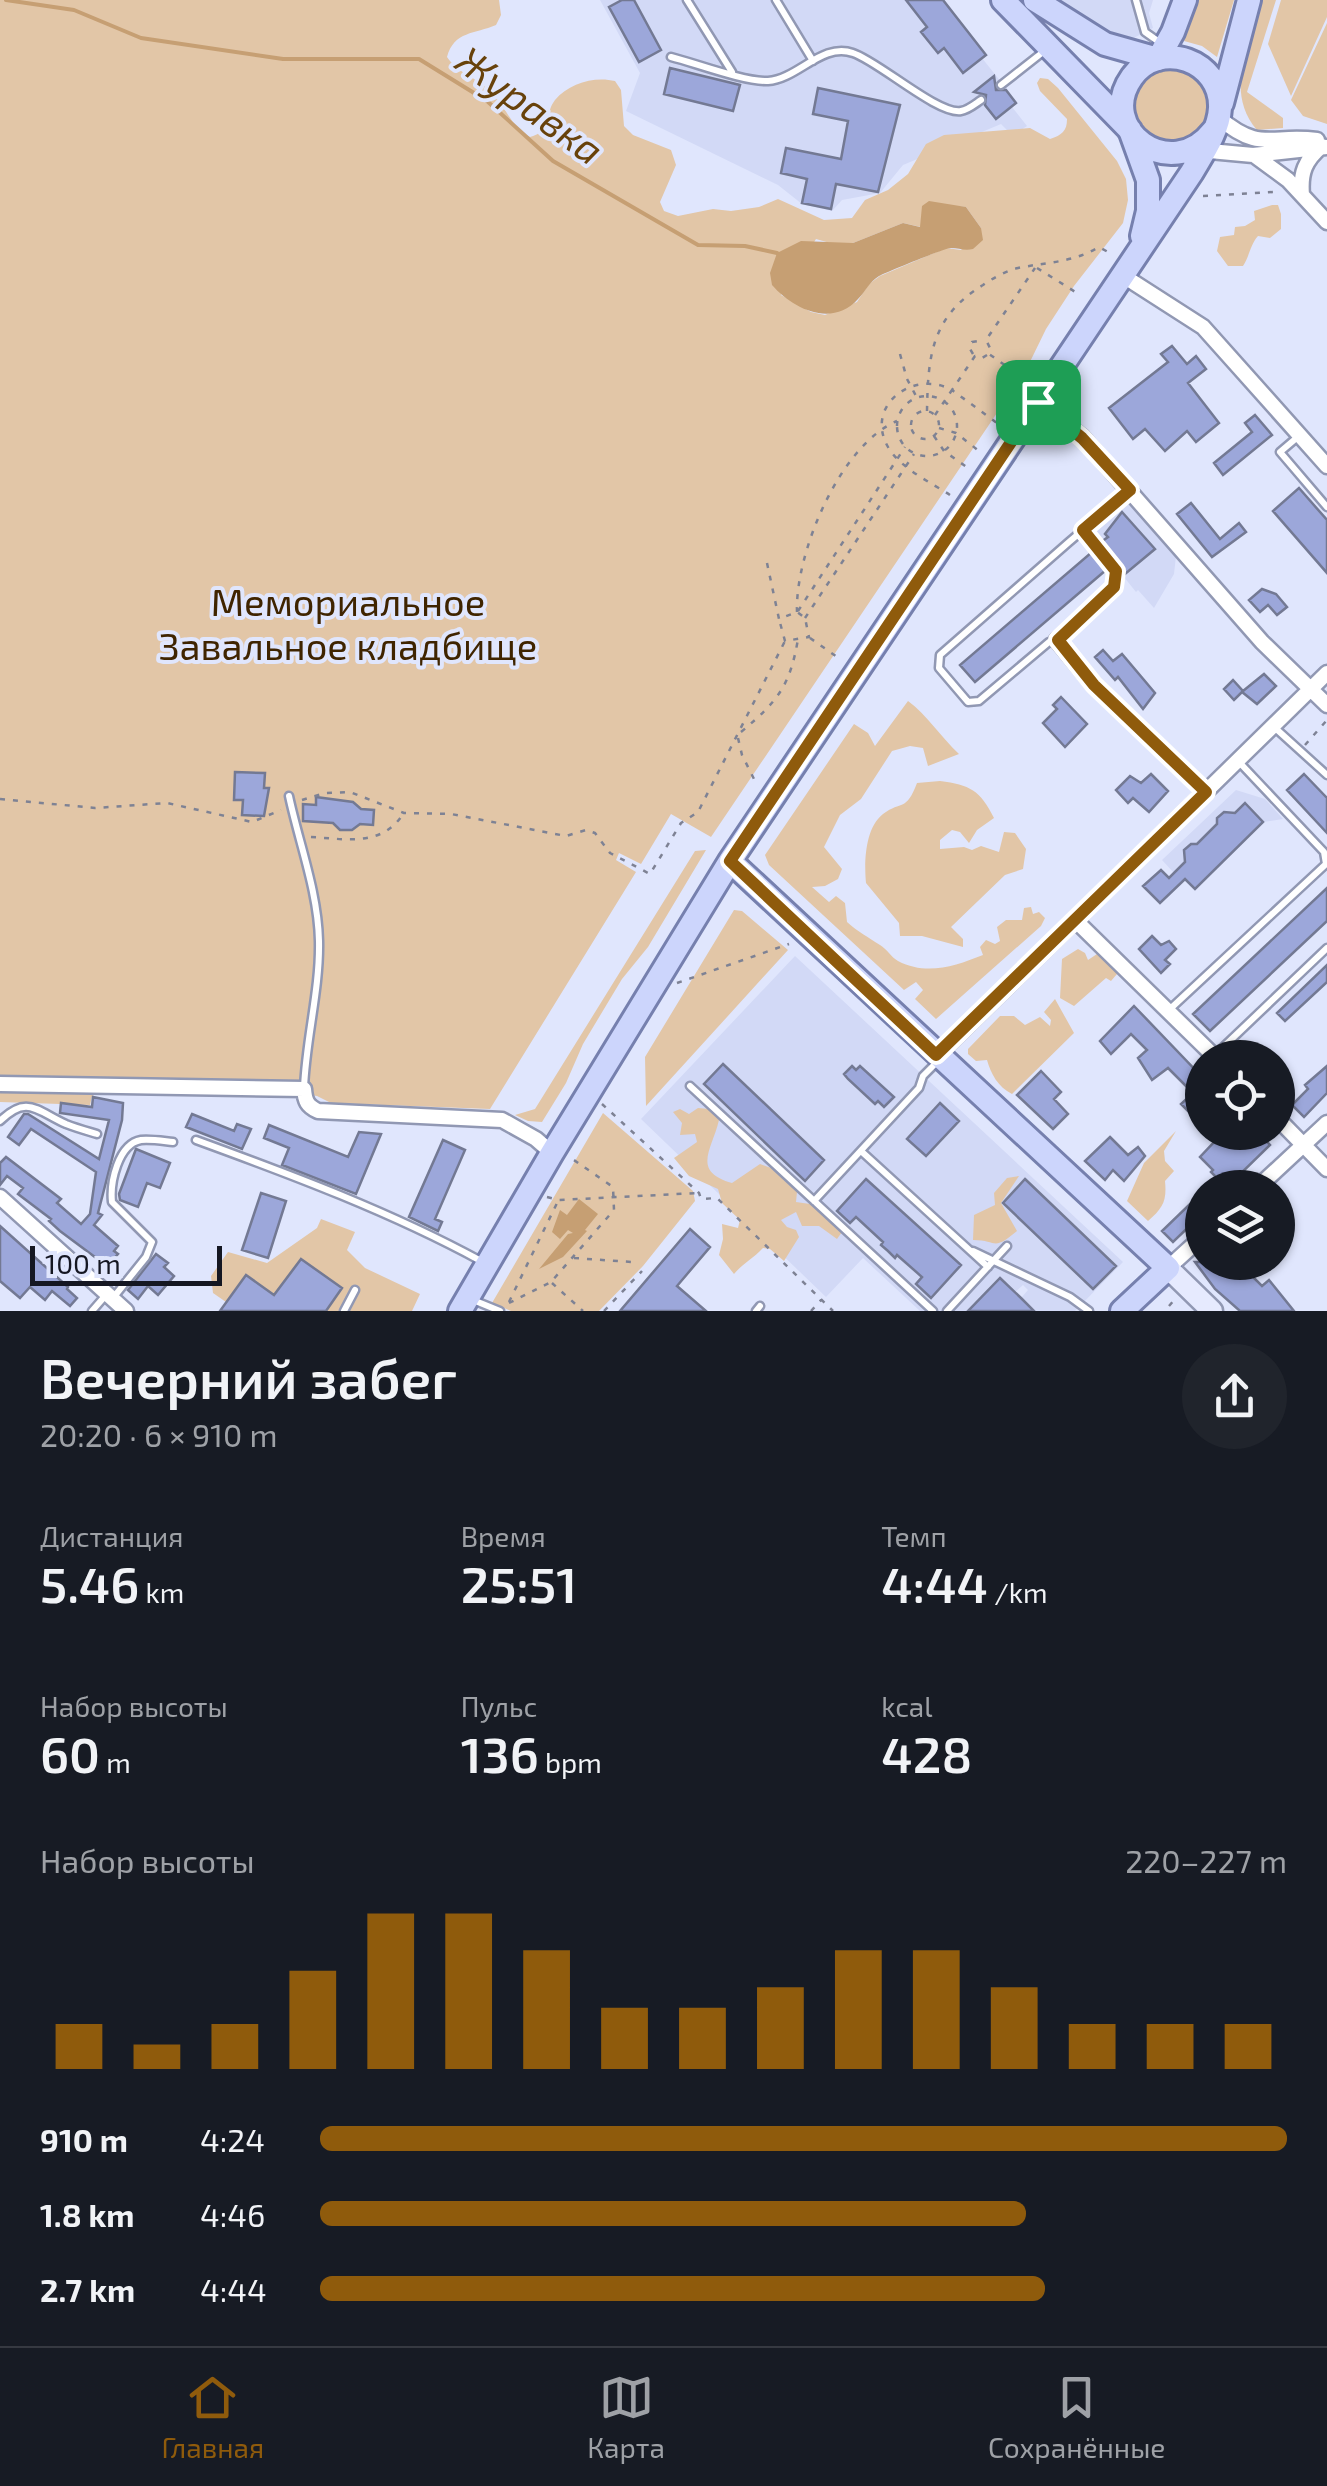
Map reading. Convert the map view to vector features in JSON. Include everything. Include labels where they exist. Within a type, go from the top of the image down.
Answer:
[{"type":"main road","points":[[1003,0],[1153,150],[1171,154],[1209,132],[1219,94],[1212,78],[1200,66],[1169,54],[1105,44],[1035,0]]},
{"type":"main road","points":[[1126,269],[1146,222],[1149,201],[1146,169],[1123,113],[1127,86],[1138,70],[1169,54],[1185,0]]},
{"type":"main road","points":[[464,1304],[561,1155],[730,861],[1126,269],[1209,132],[1249,0]]},
{"type":"main road","points":[[730,861],[1212,1311]]},
{"type":"main road","points":[[1122,1311],[1168,1268]]},
{"type":"street","points":[[1209,132],[1238,134],[1252,140],[1298,139],[1325,145]]},
{"type":"street","points":[[1209,132],[1276,170],[1327,222]]},
{"type":"street","points":[[1253,155],[1325,145]]},
{"type":"street","points":[[1302,195],[1306,162],[1325,145]]},
{"type":"street","points":[[1126,269],[1203,327],[1327,466]]},
{"type":"street","points":[[1038,402],[1082,438],[1221,597],[1327,705]]},
{"type":"street","points":[[1058,640],[1094,685],[1206,792]]},
{"type":"street","points":[[938,1057],[1327,673]]},
{"type":"street","points":[[1075,920],[1198,1040]]},
{"type":"street","points":[[0,1084],[304,1089],[310,1108],[318,1111],[502,1120],[561,1155]]},
{"type":"street","points":[[1277,1170],[1327,1122]]},
{"type":"street","points":[[1295,1136],[1327,1169]]},
{"type":"street","points":[[0,1197],[126,1311]]},
{"type":"street","points":[[1168,1268],[1185,1252]]},
{"type":"lane","points":[[688,0],[732,73]]},
{"type":"lane","points":[[776,0],[812,61]]},
{"type":"lane","points":[[1136,0],[1144,32],[1169,54]]},
{"type":"lane","points":[[1001,84],[1049,48]]},
{"type":"lane","points":[[671,57],[769,81],[831,52],[856,53],[953,111],[964,110],[981,100]]},
{"type":"lane","points":[[1300,435],[1280,452],[1327,507]]},
{"type":"lane","points":[[1083,530],[1116,571],[1117,580],[1109,594],[1058,640],[1050,642],[973,703],[937,661],[940,655],[1083,530],[1130,490]]},
{"type":"lane","points":[[1273,726],[1327,775]]},
{"type":"lane","points":[[1169,1010],[1326,864],[1324,852],[1238,761]]},
{"type":"lane","points":[[288,796],[314,898],[319,938],[304,1089]]},
{"type":"lane","points":[[1232,1040],[1327,948]]},
{"type":"lane","points":[[814,1201],[919,1088],[938,1057]]},
{"type":"lane","points":[[690,1086],[933,1311]]},
{"type":"lane","points":[[0,1121],[14,1108],[32,1106],[71,1126],[98,1134]]},
{"type":"lane","points":[[196,1140],[278,1170],[487,1264]]},
{"type":"lane","points":[[92,1311],[146,1256],[152,1242],[112,1202],[118,1165],[136,1141],[174,1142]]},
{"type":"lane","points":[[861,1151],[967,1248],[991,1264],[1070,1297],[1089,1311]]},
{"type":"lane","points":[[947,1311],[1008,1246]]},
{"type":"lane","points":[[344,1311],[355,1290]]},
{"type":"lane","points":[[464,1304],[500,1311]]},
{"type":"path","points":[[1203,196],[1273,192]]},
{"type":"path","points":[[928,412],[926,382],[936,337],[953,308],[994,278],[1016,268],[1068,261],[1100,247],[1108,252]]},
{"type":"path","points":[[1036,267],[1077,293]]},
{"type":"path","points":[[986,340],[1036,267]]},
{"type":"path","points":[[978,338],[986,340],[989,354],[982,358],[974,356],[972,342],[978,338]]},
{"type":"path","points":[[900,354],[917,398]]},
{"type":"path","points":[[989,354],[1026,380]]},
{"type":"path","points":[[935,415],[974,356]]},
{"type":"path","points":[[950,495],[897,459],[888,448],[882,428],[891,399],[910,385],[926,382],[952,390],[998,423]]},
{"type":"path","points":[[928,396],[944,402],[955,416],[956,434],[944,451],[931,456],[914,454],[899,438],[897,421],[903,408],[917,398],[928,396]]},
{"type":"path","points":[[903,408],[913,418],[912,432]]},
{"type":"path","points":[[912,432],[924,440],[934,436],[939,428],[935,415],[928,412],[913,418]]},
{"type":"path","points":[[797,612],[802,565],[820,514],[844,474],[882,428],[897,421]]},
{"type":"path","points":[[939,428],[956,434],[979,451]]},
{"type":"path","points":[[899,438],[912,432]]},
{"type":"path","points":[[934,436],[944,451],[968,468]]},
{"type":"path","points":[[779,618],[797,612],[905,447]]},
{"type":"path","points":[[805,618],[914,454]]},
{"type":"path","points":[[0,799],[95,808],[166,802],[252,822],[325,793],[350,792],[404,813],[451,814],[566,836],[586,830],[595,833],[610,853],[650,874],[681,823],[698,812],[785,640],[767,563]]},
{"type":"path","points":[[797,612],[805,618],[809,637],[840,659]]},
{"type":"path","points":[[785,640],[809,637]]},
{"type":"path","points":[[738,734],[774,704],[792,672],[798,639]]},
{"type":"path","points":[[1301,749],[1327,720]]},
{"type":"path","points":[[738,734],[742,755],[756,783]]},
{"type":"path","points":[[298,836],[368,838],[392,831],[404,813]]},
{"type":"path","points":[[674,984],[789,944]]},
{"type":"path","points":[[601,1103],[700,1193],[701,1199],[717,1198],[833,1311]]},
{"type":"path","points":[[559,1200],[508,1303],[551,1282],[610,1218],[616,1196],[608,1182],[561,1155]]},
{"type":"path","points":[[547,1197],[559,1200],[700,1193]]},
{"type":"path","points":[[572,1258],[632,1262]]},
{"type":"path","points":[[604,1311],[642,1271]]},
{"type":"path","points":[[551,1282],[583,1311]]},
{"type":"path","points":[[811,1311],[822,1299]]},
{"type":"shaded area","points":[[600,0],[943,0],[986,55],[982,58],[1017,102],[1012,107],[1027,126],[1007,130],[1001,124],[903,165],[880,193],[842,200],[832,211],[802,204],[778,185],[626,111],[640,73]]},
{"type":"shaded area","points":[[1058,0],[1153,0],[1149,13],[1153,28],[1124,43]]},
{"type":"shaded area","points":[[929,201],[966,207],[981,228],[983,240],[973,249],[947,249],[879,276],[848,308],[837,312],[825,314],[802,308],[772,285],[770,273],[777,253],[801,241],[853,243],[903,223],[920,227],[922,206]]},
{"type":"shaded area","points":[[1126,499],[1176,556],[1174,574],[1154,608],[1136,592],[1088,532]]},
{"type":"shaded area","points":[[1236,790],[1265,799],[1283,819],[1263,822],[1245,804],[1233,815],[1224,812],[1197,844],[1184,850],[1188,859],[1174,873],[1162,860]]},
{"type":"shaded area","points":[[795,956],[1123,1262],[1075,1311],[1034,1311],[1021,1298],[1028,1290],[1023,1285],[1015,1292],[1000,1278],[968,1311],[920,1311],[863,1258],[826,1297],[641,1119]]},
{"type":"shaded area","points":[[579,1199],[598,1214],[563,1257],[539,1269],[573,1233],[568,1230],[560,1239],[552,1232],[560,1210],[567,1215]]},
{"type":"green space","name":"Мемориальное Завальное кладбище","points":[[0,0],[499,0],[501,15],[496,25],[460,38],[447,57],[487,88],[518,128],[530,137],[542,131],[552,105],[567,89],[591,80],[615,81],[621,90],[624,126],[633,135],[671,150],[676,165],[660,202],[664,211],[678,216],[713,209],[759,207],[778,199],[824,220],[852,218],[865,200],[888,190],[908,174],[926,144],[944,135],[1030,128],[1050,139],[1061,134],[1067,119],[1037,83],[1040,78],[1048,79],[1058,88],[1117,161],[1126,179],[1128,200],[1123,223],[1074,286],[1026,370],[711,837],[671,814],[641,864],[619,853],[616,860],[636,872],[490,1109],[331,1103],[317,1096],[291,1092],[101,1092],[92,1096],[90,1105],[0,1102]],"holes":[[[936,205],[966,207],[981,228],[961,250],[946,248],[880,276],[857,302],[825,315],[811,312],[781,295],[816,239],[837,245],[853,243],[903,223],[921,227]]]},
{"type":"green space","points":[[1196,0],[1234,0],[1217,57],[1202,46],[1184,41]]},
{"type":"green space","points":[[1261,0],[1276,0],[1247,92],[1283,118],[1283,128],[1257,130],[1247,115],[1241,84],[1246,50]]},
{"type":"green space","points":[[1281,0],[1327,0],[1327,17],[1291,96],[1268,44]]},
{"type":"green space","points":[[1327,23],[1327,124],[1303,116],[1291,100]]},
{"type":"green space","points":[[1167,67],[1190,71],[1203,82],[1211,104],[1205,127],[1182,144],[1148,138],[1134,105],[1134,96],[1144,81]]},
{"type":"green space","points":[[1278,205],[1281,229],[1270,238],[1258,236],[1243,266],[1228,266],[1217,251],[1220,237],[1234,235],[1235,227],[1255,220],[1254,211]]},
{"type":"green space","points":[[908,701],[959,754],[928,766],[923,748],[910,746],[892,751],[861,799],[840,815],[824,847],[842,869],[838,879],[812,887],[829,902],[836,896],[845,903],[847,922],[859,932],[896,959],[920,968],[951,966],[983,955],[980,947],[986,940],[995,944],[1000,941],[997,927],[1006,920],[1022,920],[1024,908],[1031,907],[1033,914],[1039,912],[1045,918],[1041,926],[936,1019],[915,999],[923,990],[916,982],[904,990],[769,865],[765,855],[854,724],[868,733],[875,746]]},
{"type":"green space","points":[[940,781],[973,790],[994,818],[977,830],[969,843],[960,832],[952,830],[940,840],[940,849],[972,850],[981,846],[999,852],[1004,832],[1015,833],[1026,849],[1023,869],[1005,875],[951,927],[963,939],[963,947],[922,936],[900,936],[899,923],[866,883],[867,846],[877,820],[906,802],[917,783]]},
{"type":"green space","points":[[706,850],[648,947],[622,979],[542,1122],[515,1115],[535,1109],[695,851]]},
{"type":"green space","points":[[734,910],[742,911],[788,950],[646,1106],[645,1057]]},
{"type":"green space","points":[[1078,949],[1088,960],[1097,954],[1116,966],[1117,974],[1111,981],[1106,978],[1074,1006],[1060,998],[1062,959]]},
{"type":"green space","points":[[1055,999],[1074,1033],[1012,1094],[996,1080],[987,1060],[976,1061],[968,1049],[1000,1016],[1014,1016],[1025,1025],[1040,1017],[1050,1026],[1051,1020],[1044,1012]]},
{"type":"green space","points":[[698,1108],[709,1109],[719,1120],[708,1158],[712,1172],[732,1183],[760,1164],[771,1168],[797,1192],[796,1202],[810,1204],[842,1232],[837,1239],[819,1226],[802,1226],[796,1212],[781,1220],[796,1230],[799,1237],[784,1261],[763,1248],[734,1274],[719,1255],[722,1224],[738,1228],[740,1220],[722,1203],[718,1189],[689,1176],[674,1158],[697,1142],[695,1134],[680,1135],[682,1123],[673,1112],[680,1109],[689,1114]]},
{"type":"green space","points":[[603,1113],[693,1191],[695,1201],[643,1266],[599,1311],[511,1311],[492,1303]]},
{"type":"green space","points":[[1176,1131],[1164,1151],[1165,1161],[1174,1171],[1165,1181],[1163,1204],[1148,1221],[1127,1201],[1144,1163]]},
{"type":"green space","points":[[1019,1176],[1001,1203],[1017,1231],[999,1243],[973,1240],[974,1215],[995,1205],[994,1193],[1007,1178]]},
{"type":"green space","points":[[321,1219],[355,1232],[347,1250],[365,1268],[420,1294],[412,1311],[239,1311],[213,1293],[211,1276],[228,1252],[267,1263],[317,1228]]},
{"type":"building","points":[[622,0],[634,0],[661,50],[639,62],[609,7]]},
{"type":"building","points":[[906,0],[943,0],[986,55],[963,73],[944,48],[938,53],[921,32],[927,27]]},
{"type":"building","points":[[670,68],[740,85],[733,111],[664,94]]},
{"type":"building","points":[[994,76],[996,90],[1006,90],[1016,103],[996,119],[985,105],[986,95],[974,92]]},
{"type":"building","points":[[818,88],[900,105],[878,192],[836,184],[831,209],[802,203],[807,179],[781,173],[786,148],[841,159],[848,121],[813,114]]},
{"type":"building","points":[[1172,346],[1187,364],[1196,356],[1206,369],[1188,383],[1219,423],[1196,442],[1187,431],[1165,451],[1145,429],[1133,439],[1109,408],[1168,362],[1161,354]]},
{"type":"building","points":[[1255,415],[1272,435],[1223,475],[1214,463],[1252,432],[1245,423]]},
{"type":"building","points":[[1299,488],[1327,520],[1327,573],[1273,511]]},
{"type":"building","points":[[1191,503],[1220,539],[1239,523],[1246,532],[1212,557],[1177,514]]},
{"type":"building","points":[[1122,512],[1155,549],[1125,574],[1101,542]]},
{"type":"building","points":[[1092,552],[1106,570],[975,682],[960,665]]},
{"type":"building","points":[[1262,589],[1276,594],[1287,607],[1277,615],[1268,605],[1260,612],[1249,600]]},
{"type":"building","points":[[1103,650],[1113,661],[1122,654],[1155,693],[1143,709],[1118,677],[1115,680],[1095,657]]},
{"type":"building","points":[[1264,674],[1276,686],[1257,704],[1242,692],[1234,700],[1224,689],[1233,680],[1243,691]]},
{"type":"building","points":[[1061,697],[1087,724],[1065,747],[1043,723],[1057,709],[1053,705]]},
{"type":"building","points":[[235,772],[265,773],[264,788],[269,788],[264,816],[242,815],[243,800],[234,800]]},
{"type":"building","points":[[1151,774],[1168,791],[1149,812],[1133,798],[1128,803],[1116,790],[1130,776],[1141,783]]},
{"type":"building","points":[[1304,774],[1327,798],[1327,833],[1287,790]]},
{"type":"building","points":[[316,797],[353,802],[361,809],[374,810],[373,825],[340,830],[333,823],[303,821],[303,804],[316,805]]},
{"type":"building","points":[[1245,803],[1263,822],[1195,889],[1185,879],[1160,903],[1143,886],[1161,870],[1169,878],[1185,862],[1184,850],[1197,844],[1224,812],[1235,813]]},
{"type":"building","points":[[1327,888],[1327,921],[1210,1031],[1193,1014]]},
{"type":"building","points":[[1152,936],[1161,945],[1169,941],[1176,949],[1165,960],[1170,964],[1161,973],[1139,949]]},
{"type":"building","points":[[1327,965],[1327,982],[1285,1021],[1277,1013]]},
{"type":"building","points":[[1134,1006],[1185,1059],[1185,1085],[1168,1068],[1152,1080],[1138,1058],[1147,1050],[1131,1034],[1111,1054],[1100,1041]]},
{"type":"building","points":[[723,1064],[824,1160],[805,1181],[704,1084]]},
{"type":"building","points":[[852,1066],[856,1070],[860,1066],[894,1097],[884,1107],[878,1101],[875,1104],[844,1074]]},
{"type":"building","points":[[1327,1066],[1327,1093],[1304,1117],[1295,1108],[1295,1102],[1308,1089],[1305,1085]]},
{"type":"building","points":[[1041,1071],[1061,1092],[1054,1099],[1068,1114],[1053,1129],[1017,1095]]},
{"type":"building","points":[[93,1097],[123,1103],[98,1213],[102,1215],[94,1225],[118,1246],[114,1251],[118,1254],[107,1266],[18,1194],[23,1188],[7,1176],[0,1185],[0,1163],[6,1157],[61,1199],[57,1203],[81,1224],[90,1214],[96,1172],[31,1129],[19,1145],[8,1137],[24,1114],[28,1114],[99,1159],[109,1120],[60,1113],[61,1103],[92,1107]]},
{"type":"building","points":[[940,1103],[959,1121],[926,1156],[907,1139]]},
{"type":"building","points":[[192,1114],[234,1131],[237,1124],[251,1129],[242,1149],[186,1127]]},
{"type":"building","points":[[269,1125],[348,1157],[359,1132],[381,1134],[356,1194],[282,1165],[289,1148],[264,1138]]},
{"type":"building","points":[[1110,1137],[1128,1155],[1138,1147],[1145,1156],[1124,1181],[1113,1170],[1105,1180],[1085,1161]]},
{"type":"building","points":[[443,1140],[465,1150],[435,1219],[442,1222],[438,1231],[409,1217]]},
{"type":"building","points":[[136,1149],[170,1163],[160,1188],[147,1183],[138,1207],[120,1200],[119,1194]]},
{"type":"building","points":[[1207,1150],[1265,1150],[1244,1170],[1213,1170],[1200,1157]]},
{"type":"building","points":[[866,1179],[961,1265],[931,1298],[916,1284],[922,1277],[897,1255],[895,1258],[856,1217],[850,1223],[837,1211]]},
{"type":"building","points":[[1025,1179],[1116,1266],[1093,1289],[1003,1203]]},
{"type":"building","points":[[261,1193],[286,1201],[268,1258],[242,1250]]},
{"type":"building","points":[[1185,1209],[1185,1230],[1173,1242],[1162,1231]]},
{"type":"building","points":[[0,1226],[68,1287],[77,1298],[70,1306],[52,1291],[45,1300],[30,1287],[20,1298],[0,1281]]},
{"type":"building","points":[[690,1229],[710,1247],[677,1286],[706,1311],[620,1311]]},
{"type":"building","points":[[156,1254],[168,1263],[164,1267],[174,1276],[158,1295],[148,1286],[138,1299],[128,1290]]},
{"type":"building","points":[[301,1259],[342,1288],[326,1311],[220,1311],[246,1275],[274,1295]]},
{"type":"building","points":[[1000,1278],[1021,1298],[1034,1311],[968,1311]]},
{"type":"building","points":[[1208,1280],[1256,1280],[1262,1286],[1269,1280],[1294,1311],[1240,1311]]},
{"type":"waterway","name":"Журавка","points":[[6,0],[74,10],[141,38],[283,59],[419,59],[487,101],[553,161],[698,245],[745,246],[777,253]]},
{"type":"route","points":[[1038,402],[1082,438],[1130,490],[1083,530],[1116,571],[1114,587],[1058,640],[1094,685],[1206,792],[936,1055],[730,861],[1038,402]]}]
